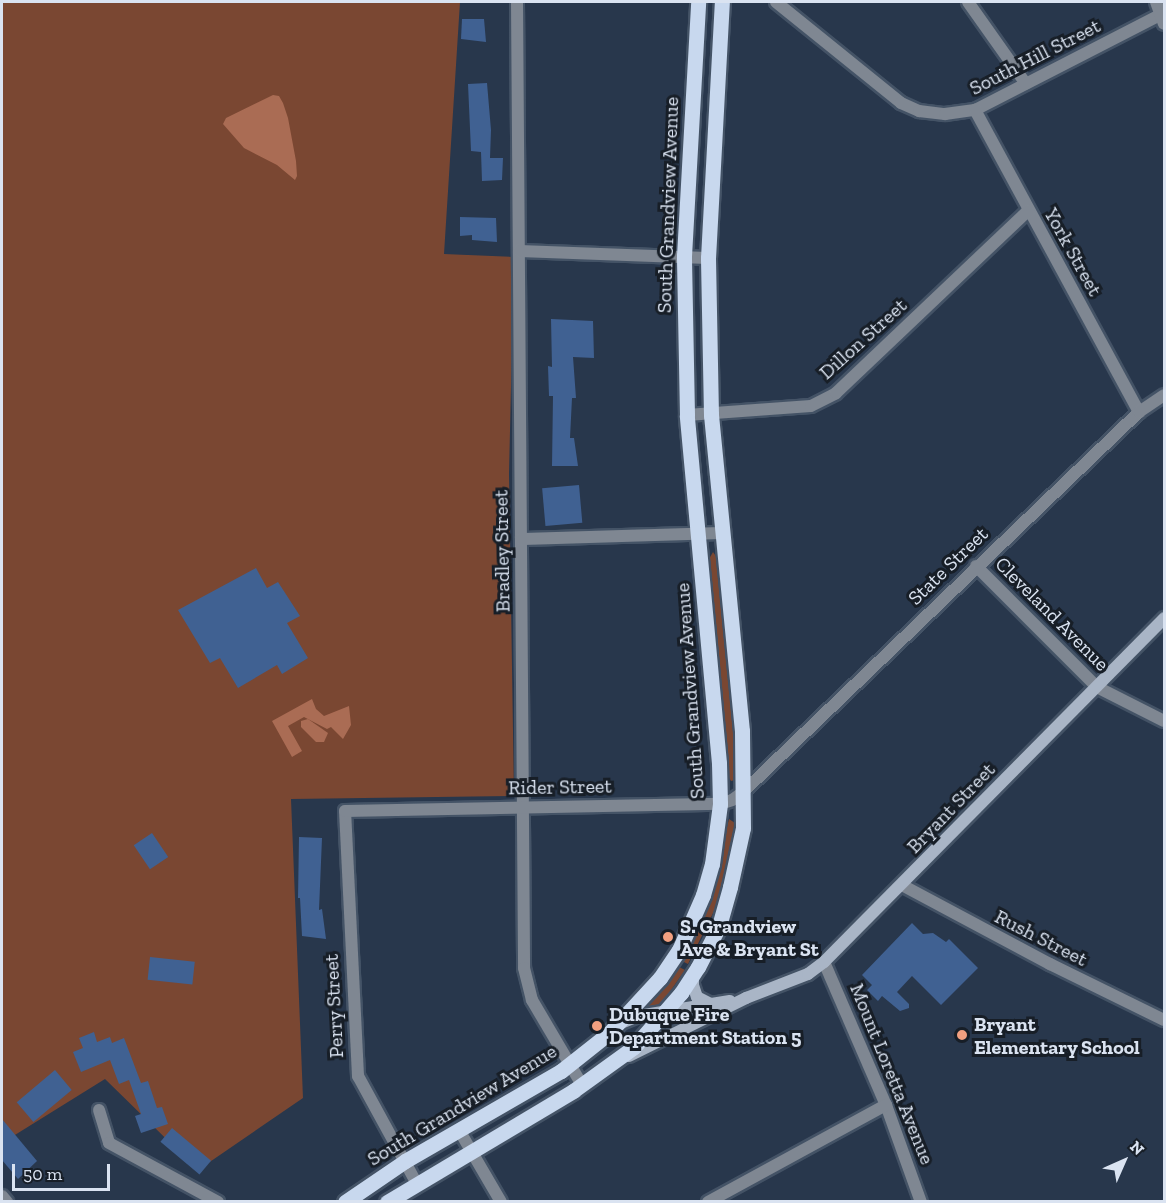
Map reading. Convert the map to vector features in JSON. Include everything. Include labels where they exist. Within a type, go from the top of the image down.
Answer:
[{"type":"main road","name":"South Grandview Avenue","points":[[345,1202],[405,1161],[569,1065],[617,1025],[660,978],[690,926],[712,864],[720,804],[699,534],[687,415],[684,256],[698,2]]},
{"type":"main road","points":[[387,1202],[582,1085],[634,1047],[666,1011],[693,975],[719,926],[730,887],[743,828],[742,731],[711,415],[708,258],[722,2]]},
{"type":"main road","name":"Bryant Street","points":[[746,998],[808,974],[824,962],[1164,618]]},
{"type":"main road","points":[[693,975],[693,985],[698,997],[711,1004]]},
{"type":"main road","points":[[617,1025],[631,1017],[746,998]]},
{"type":"main road","points":[[607,1068],[746,998]]},
{"type":"street","name":"Bradley Street","points":[[518,2],[526,982],[532,1000],[582,1085]]},
{"type":"street","name":"South Hill Street","points":[[776,2],[910,108],[945,114],[975,110],[1163,17]]},
{"type":"street","points":[[968,2],[1026,84]]},
{"type":"street","points":[[1156,2],[1163,17]]},
{"type":"street","name":"York Street","points":[[975,110],[1139,412]]},
{"type":"street","name":"Dillon Street","points":[[687,415],[811,406],[836,393],[1029,211]]},
{"type":"street","points":[[519,251],[708,258]]},
{"type":"street","name":"State Street","points":[[764,772],[1139,412],[1164,395]]},
{"type":"street","points":[[521,539],[723,533]]},
{"type":"street","name":"Cleveland Avenue","points":[[976,566],[1097,687],[1164,721]]},
{"type":"street","name":"Rider Street","points":[[345,812],[720,804],[743,792],[764,772]]},
{"type":"street","name":"Perry Street","points":[[345,812],[357,1076],[417,1184]]},
{"type":"street","name":"Rush Street","points":[[902,885],[1001,939],[1164,1020]]},
{"type":"street","name":"Mount Loretta Avenue","points":[[824,962],[886,1105],[921,1202]]},
{"type":"street","points":[[708,1202],[886,1105]]},
{"type":"street","points":[[99,1110],[108,1143],[218,1202]]},
{"type":"street","points":[[459,1130],[501,1202]]},
{"type":"street","points":[[2,1196],[7,1202]]},
{"type":"shaded area","points":[[2,2],[460,2],[444,254],[514,257],[509,474],[514,796],[291,799],[303,1098],[198,1170],[105,1079],[2,1143]]},
{"type":"shaded area","points":[[273,95],[279,96],[288,118],[296,161],[295,180],[277,165],[244,148],[223,124],[226,118]]},
{"type":"shaded area","points":[[713,552],[718,559],[737,766],[735,780],[731,781],[728,776],[709,559]]},
{"type":"shaded area","points":[[312,699],[316,709],[324,716],[349,706],[351,725],[343,739],[331,727],[327,729],[304,717],[288,726],[302,751],[292,757],[272,721]]},
{"type":"shaded area","points":[[308,719],[328,733],[324,742],[316,742],[301,727],[301,721]]},
{"type":"shaded area","points":[[729,819],[735,823],[733,840],[719,901],[688,964],[680,960],[706,909]]},
{"type":"shaded area","points":[[677,966],[685,970],[667,996],[657,1006],[645,1009]]},
{"type":"building","points":[[462,19],[484,19],[486,42],[461,39]]},
{"type":"building","points":[[487,83],[491,130],[490,158],[503,158],[502,180],[482,181],[481,152],[471,151],[468,84]]},
{"type":"building","points":[[460,217],[496,218],[497,242],[472,240],[472,235],[460,236]]},
{"type":"building","points":[[551,319],[593,321],[594,358],[573,357],[576,398],[572,398],[570,438],[574,438],[578,466],[552,466],[553,396],[549,396],[548,366],[552,367]]},
{"type":"building","points":[[579,485],[582,523],[545,526],[542,488]]},
{"type":"building","points":[[256,568],[267,588],[278,582],[300,616],[287,623],[308,658],[282,674],[277,665],[238,688],[220,658],[210,663],[178,610]]},
{"type":"building","points":[[152,833],[168,857],[150,869],[134,845]]},
{"type":"building","points":[[299,837],[322,838],[319,910],[322,909],[326,939],[302,936],[300,898],[298,898]]},
{"type":"building","points":[[912,923],[923,934],[933,933],[946,942],[949,939],[978,968],[941,1005],[912,976],[897,992],[909,1004],[909,1008],[900,1011],[882,996],[878,1001],[867,990],[872,985],[862,975]]},
{"type":"building","points":[[150,957],[195,962],[192,985],[148,980]]},
{"type":"building","points":[[94,1032],[97,1042],[110,1037],[112,1043],[124,1038],[141,1083],[148,1081],[157,1108],[162,1107],[168,1124],[141,1133],[135,1116],[141,1114],[129,1080],[119,1084],[110,1060],[81,1072],[73,1052],[83,1048],[79,1038]]},
{"type":"building","points":[[55,1070],[72,1090],[33,1122],[17,1102]]},
{"type":"building","points":[[2,1119],[37,1161],[18,1179],[2,1160]]},
{"type":"building","points":[[172,1128],[211,1161],[199,1175],[160,1142]]},
{"type":"place","name":"S. Grandview Ave & Bryant St","points":[[668,937]]},
{"type":"place","name":"Dubuque Fire Department Station 5","points":[[597,1026]]},
{"type":"place","name":"Bryant Elementary School","points":[[962,1035]]}]
